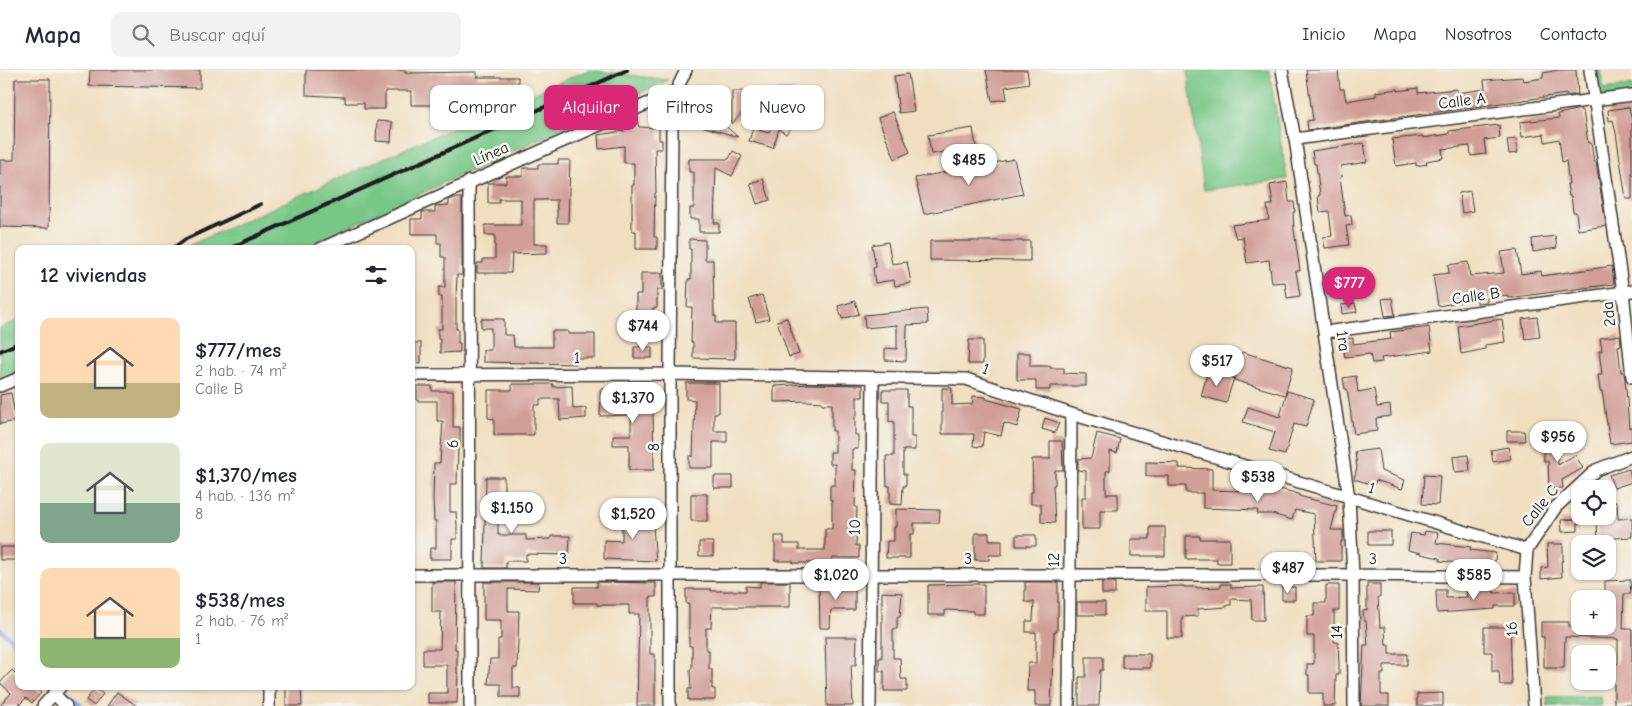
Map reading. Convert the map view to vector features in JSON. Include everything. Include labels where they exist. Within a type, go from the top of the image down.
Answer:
[{"type":"street","name":"8","points":[[679,85],[686,70]]},
{"type":"street","name":"1ra","points":[[1282,70],[1296,139],[1349,498]]},
{"type":"street","name":"2da","points":[[1590,70],[1627,292],[1632,377]]},
{"type":"street","name":"Calle A","points":[[1296,139],[1632,95]]},
{"type":"street","name":"Línea","points":[[329,245],[648,103]]},
{"type":"street","name":"8","points":[[670,706],[672,130]]},
{"type":"street","name":"6","points":[[469,182],[470,706]]},
{"type":"street","name":"Calle B","points":[[1325,332],[1627,292]]},
{"type":"street","name":"1","points":[[415,375],[670,374],[966,379],[1070,414],[1527,550]]},
{"type":"street","name":"10","points":[[870,706],[873,378]]},
{"type":"street","points":[[0,386],[15,379]]},
{"type":"street","name":"12","points":[[1069,706],[1070,414]]},
{"type":"street","name":"Calle C","points":[[1527,550],[1556,507],[1596,470],[1632,456]]},
{"type":"street","name":"14","points":[[1349,498],[1353,575],[1354,706]]},
{"type":"street","name":"16","points":[[1527,550],[1525,577],[1534,706]]},
{"type":"street","name":"3","points":[[415,575],[1353,575],[1525,577]]},
{"type":"street","points":[[43,706],[58,690],[66,706]]},
{"type":"street","points":[[269,690],[269,706]]},
{"type":"green space","points":[[588,70],[668,80],[657,85],[648,85],[648,89],[638,94],[638,85],[553,85]]},
{"type":"green space","points":[[1187,70],[1269,70],[1287,179],[1204,190]]},
{"type":"green space","points":[[1588,70],[1600,70],[1604,89],[1632,85],[1632,100],[1593,105]]},
{"type":"green space","points":[[544,89],[544,130],[559,130],[309,245],[190,245],[448,130],[534,130],[534,93]]},
{"type":"green space","points":[[15,322],[15,377],[0,383],[0,328]]},
{"type":"green space","points":[[1600,696],[1601,706],[1548,706],[1547,697]]},
{"type":"building","points":[[90,70],[200,70],[200,88],[89,86]]},
{"type":"building","points":[[306,70],[405,70],[405,73],[477,72],[477,77],[518,77],[518,85],[430,85],[430,105],[411,105],[411,91],[385,91],[385,109],[364,109],[364,103],[345,103],[345,97],[306,95]]},
{"type":"building","points":[[986,70],[1027,70],[1029,83],[1005,87],[1007,99],[992,101]]},
{"type":"building","points":[[1306,70],[1338,70],[1340,89],[1344,89],[1346,101],[1376,96],[1376,92],[1398,89],[1398,91],[1418,88],[1418,93],[1457,89],[1457,93],[1485,89],[1484,80],[1523,77],[1524,81],[1543,78],[1543,73],[1558,70],[1576,70],[1578,94],[1308,130],[1307,121],[1313,120]]},
{"type":"building","points":[[908,74],[914,111],[899,113],[894,76]]},
{"type":"building","points":[[15,79],[50,79],[49,228],[0,227],[0,160],[14,160]]},
{"type":"building","points":[[732,91],[741,91],[741,114],[732,124]]},
{"type":"building","points":[[1629,107],[1632,121],[1632,199],[1626,199],[1616,133],[1613,120],[1609,121],[1608,110]]},
{"type":"building","points":[[1580,109],[1583,111],[1588,143],[1591,143],[1594,162],[1596,162],[1606,226],[1578,230],[1576,212],[1573,212],[1571,196],[1569,196],[1566,161],[1562,162],[1559,139],[1545,142],[1544,134],[1522,137],[1520,122],[1559,118],[1558,114]]},
{"type":"building","points":[[893,112],[910,152],[895,159],[878,118]]},
{"type":"building","points":[[377,121],[392,122],[391,142],[376,141]]},
{"type":"building","points":[[638,122],[639,127],[648,127],[648,130],[659,130],[659,140],[662,140],[662,149],[655,149],[654,237],[657,237],[657,249],[636,249],[636,231],[632,231],[634,163],[624,163],[624,146],[599,149],[598,135],[638,130]]},
{"type":"building","points":[[1499,125],[1500,138],[1484,140],[1486,154],[1471,156],[1470,146],[1442,149],[1443,158],[1426,161],[1427,164],[1416,166],[1416,163],[1396,166],[1392,139],[1423,136],[1423,138],[1449,134],[1449,131]]},
{"type":"building","points":[[973,128],[976,147],[931,154],[928,135]]},
{"type":"building","points":[[715,130],[730,130],[738,137]]},
{"type":"building","points":[[752,130],[768,133],[770,130],[779,130],[773,148],[749,141]]},
{"type":"building","points":[[780,130],[789,130],[786,134]]},
{"type":"building","points":[[1516,139],[1518,153],[1509,154],[1507,140]]},
{"type":"building","points":[[1364,143],[1367,162],[1341,166],[1342,177],[1340,177],[1345,216],[1351,215],[1352,225],[1346,226],[1349,245],[1325,248],[1323,237],[1332,236],[1329,211],[1320,212],[1316,164],[1314,164],[1312,151]]},
{"type":"building","points":[[733,151],[742,156],[732,176],[716,168],[714,223],[719,223],[719,232],[699,232],[699,219],[690,219],[690,208],[694,208],[694,172],[689,172],[689,159],[729,159]]},
{"type":"building","points":[[1014,159],[1023,194],[924,214],[915,178]]},
{"type":"building","points":[[558,160],[570,160],[568,223],[557,223],[557,200],[534,200],[534,244],[547,244],[547,253],[512,254],[511,273],[477,273],[477,263],[483,263],[483,259],[495,259],[495,235],[485,235],[485,225],[521,225],[521,199],[499,199],[499,203],[488,203],[488,183],[506,183],[506,176],[523,176],[523,168],[538,168],[538,164],[558,164]]},
{"type":"building","points":[[763,179],[770,200],[757,204],[750,183]]},
{"type":"building","points":[[1287,182],[1289,202],[1294,202],[1294,230],[1300,271],[1296,271],[1300,296],[1287,298],[1285,282],[1272,283],[1269,260],[1247,263],[1243,237],[1236,238],[1232,225],[1269,220],[1267,205],[1273,205],[1270,185]]},
{"type":"building","points":[[1470,191],[1473,211],[1462,213],[1459,193]]},
{"type":"building","points":[[462,198],[462,275],[457,275],[456,297],[456,329],[458,329],[460,352],[440,353],[438,329],[442,329],[442,297],[439,297],[439,287],[445,287],[445,257],[441,257],[441,243],[437,243],[437,234],[411,234],[411,219],[422,219],[422,212],[435,212],[435,206],[449,205],[449,200]]},
{"type":"building","points":[[1555,236],[1557,248],[1533,252],[1532,239]]},
{"type":"building","points":[[689,239],[705,240],[705,260],[713,260],[714,316],[716,316],[716,323],[735,323],[735,359],[693,358],[693,342],[691,342],[692,307],[687,307],[688,279],[691,279]]},
{"type":"building","points":[[930,241],[1030,241],[1030,261],[930,260]]},
{"type":"building","points":[[888,242],[892,264],[907,262],[911,283],[895,286],[894,280],[875,283],[873,268],[876,267],[872,245]]},
{"type":"building","points":[[1517,250],[1521,274],[1541,271],[1542,276],[1612,266],[1614,284],[1508,298],[1507,295],[1487,298],[1487,302],[1477,303],[1477,299],[1438,306],[1433,275],[1449,273],[1448,265],[1468,262],[1470,276],[1504,273],[1501,252]]},
{"type":"building","points":[[1346,269],[1348,280],[1332,282],[1330,271]]},
{"type":"building","points":[[641,273],[662,273],[662,290],[657,290],[657,308],[653,308],[653,324],[621,324],[621,315],[636,315],[636,294],[641,294]]},
{"type":"building","points":[[762,295],[769,319],[756,322],[749,299]]},
{"type":"building","points":[[1392,298],[1395,315],[1385,316],[1382,299]]},
{"type":"building","points":[[855,301],[859,314],[842,319],[838,306]]},
{"type":"building","points":[[1355,303],[1357,312],[1342,314],[1341,305]]},
{"type":"building","points":[[927,309],[928,324],[907,325],[906,361],[885,360],[885,348],[897,349],[897,325],[865,328],[864,315]]},
{"type":"building","points":[[1537,317],[1540,337],[1525,339],[1522,319]]},
{"type":"building","points":[[787,318],[799,354],[789,357],[777,321]]},
{"type":"building","points":[[481,319],[504,319],[504,335],[513,335],[514,347],[552,347],[552,331],[568,331],[568,334],[595,334],[595,358],[576,358],[576,364],[483,362],[483,350],[491,350],[491,328],[481,328]]},
{"type":"building","points":[[1502,319],[1505,342],[1485,345],[1485,349],[1461,354],[1458,326]]},
{"type":"building","points":[[1429,327],[1432,351],[1381,358],[1382,362],[1372,363],[1370,354],[1345,357],[1342,339],[1353,338],[1353,344],[1391,339],[1390,332]]},
{"type":"building","points":[[1620,335],[1621,345],[1618,346],[1621,372],[1624,372],[1629,428],[1632,427],[1632,441],[1610,444],[1598,375],[1602,375],[1599,351],[1602,351],[1600,338]]},
{"type":"building","points":[[969,340],[983,340],[983,364],[968,364]]},
{"type":"building","points":[[415,343],[421,343],[421,363],[415,362]]},
{"type":"building","points":[[634,347],[652,347],[652,358],[634,358]]},
{"type":"building","points":[[1242,352],[1293,367],[1285,395],[1234,380]]},
{"type":"building","points":[[1017,353],[1030,353],[1030,366],[1064,368],[1064,373],[1086,374],[1086,386],[1050,386],[1050,390],[1036,390],[1036,380],[1017,380]]},
{"type":"building","points":[[1208,371],[1234,378],[1226,403],[1201,396]]},
{"type":"building","points":[[1356,376],[1358,392],[1374,389],[1377,407],[1390,405],[1391,416],[1376,418],[1377,431],[1354,434],[1347,389],[1345,389],[1343,378]]},
{"type":"building","points":[[686,383],[719,383],[719,413],[714,413],[714,431],[727,431],[727,442],[713,442],[713,468],[689,468],[689,456],[693,456],[695,400],[686,399]]},
{"type":"building","points":[[512,384],[553,384],[553,387],[572,386],[573,409],[586,408],[586,418],[560,420],[559,399],[540,399],[540,405],[534,405],[534,435],[494,435],[494,419],[488,418],[488,390],[512,390]]},
{"type":"building","points":[[810,384],[863,385],[863,397],[857,397],[857,415],[855,415],[855,435],[858,435],[858,449],[852,449],[852,470],[856,470],[856,546],[859,546],[859,558],[832,558],[832,563],[775,561],[775,536],[784,536],[784,544],[799,544],[799,550],[825,550],[825,529],[832,529],[830,485],[835,485],[835,464],[830,464],[830,452],[835,452],[835,431],[832,431],[832,404],[810,401],[774,402],[774,386]]},
{"type":"building","points":[[417,386],[432,386],[432,391],[453,391],[453,427],[460,427],[460,447],[458,447],[457,484],[450,484],[450,512],[456,512],[457,525],[457,539],[452,539],[452,559],[430,559],[430,548],[436,548],[436,521],[434,521],[433,499],[434,463],[440,463],[443,421],[437,421],[437,401],[417,401]]},
{"type":"building","points":[[942,388],[952,388],[952,405],[972,404],[973,396],[986,397],[986,399],[1022,409],[1017,427],[1004,423],[1001,436],[984,432],[982,447],[973,446],[974,434],[942,434]]},
{"type":"building","points":[[601,389],[648,390],[648,409],[653,409],[654,470],[629,470],[629,445],[613,445],[613,435],[631,435],[631,415],[600,416]]},
{"type":"building","points":[[882,390],[907,390],[907,406],[911,406],[911,437],[915,437],[915,450],[903,450],[903,474],[906,474],[906,486],[903,486],[902,505],[890,504],[886,456],[894,456],[894,421],[889,422],[889,401],[882,401]]},
{"type":"building","points":[[1287,391],[1314,399],[1306,427],[1294,424],[1285,455],[1269,451],[1275,432],[1243,422],[1248,407],[1280,417]]},
{"type":"building","points":[[11,393],[15,421],[0,424],[0,395]]},
{"type":"building","points":[[1045,418],[1059,423],[1055,433],[1042,429]]},
{"type":"building","points":[[1507,431],[1524,431],[1525,441],[1507,441]]},
{"type":"building","points":[[1097,433],[1120,439],[1117,453],[1110,451],[1110,471],[1106,471],[1106,494],[1118,494],[1118,510],[1100,510],[1100,529],[1082,529],[1082,497],[1086,497],[1086,471],[1078,470],[1078,459],[1091,458]]},
{"type":"building","points":[[1556,434],[1558,465],[1575,455],[1583,468],[1562,480],[1563,488],[1549,489],[1548,461],[1544,461],[1543,435]]},
{"type":"building","points":[[1050,441],[1062,441],[1063,470],[1055,470],[1055,485],[1053,485],[1055,523],[1041,522],[1041,504],[1031,504],[1031,492],[1033,492],[1032,459],[1050,459]]},
{"type":"building","points":[[1508,447],[1511,459],[1493,462],[1491,450]]},
{"type":"building","points":[[1378,449],[1381,471],[1405,480],[1402,489],[1376,480],[1374,485],[1354,479],[1357,467],[1355,452]]},
{"type":"building","points":[[1468,455],[1470,471],[1455,472],[1453,457]]},
{"type":"building","points":[[1146,462],[1179,463],[1179,468],[1212,469],[1212,490],[1239,491],[1239,482],[1251,482],[1251,485],[1276,488],[1337,506],[1331,530],[1343,530],[1341,561],[1316,561],[1314,514],[1295,510],[1292,520],[1272,514],[1257,514],[1258,510],[1203,508],[1203,493],[1186,493],[1186,486],[1169,486],[1169,476],[1146,476]]},
{"type":"building","points":[[1629,469],[1632,482],[1616,487],[1616,480],[1611,480],[1609,475]]},
{"type":"building","points":[[1424,475],[1440,476],[1438,505],[1422,504]]},
{"type":"building","points":[[714,476],[733,476],[733,488],[714,488]]},
{"type":"building","points":[[486,477],[504,477],[504,506],[498,506],[498,535],[526,535],[526,540],[551,539],[551,536],[570,536],[569,555],[526,554],[526,561],[506,561],[506,568],[484,568]]},
{"type":"building","points":[[691,494],[707,494],[707,521],[691,521]]},
{"type":"building","points":[[1616,502],[1618,519],[1632,518],[1632,537],[1616,538],[1616,535],[1598,535],[1597,525],[1616,525]]},
{"type":"building","points":[[896,509],[940,510],[939,523],[914,523],[914,534],[910,534],[910,558],[886,558],[887,541],[894,541]]},
{"type":"building","points":[[622,515],[652,515],[656,561],[604,559],[604,540],[622,541]]},
{"type":"building","points":[[1571,519],[1571,525],[1578,525],[1578,531],[1562,532],[1561,520]]},
{"type":"building","points":[[1150,527],[1165,527],[1165,556],[1131,556],[1131,539],[1150,539]]},
{"type":"building","points":[[1368,531],[1391,531],[1391,545],[1368,545]]},
{"type":"building","points":[[1425,531],[1438,533],[1436,543],[1471,547],[1470,550],[1496,553],[1494,567],[1440,561],[1440,558],[1408,550],[1411,533],[1424,535]]},
{"type":"building","points":[[975,533],[989,533],[989,540],[1002,540],[1002,555],[989,555],[989,560],[975,560]]},
{"type":"building","points":[[1016,535],[1036,535],[1036,546],[1016,546]]},
{"type":"building","points":[[1186,536],[1200,536],[1200,539],[1230,539],[1230,563],[1217,563],[1217,559],[1186,559]]},
{"type":"building","points":[[699,542],[713,542],[713,556],[699,556]]},
{"type":"building","points":[[1547,544],[1563,544],[1562,577],[1541,579],[1541,568],[1548,567]]},
{"type":"building","points":[[0,547],[15,547],[15,560],[0,560]]},
{"type":"building","points":[[1630,580],[1631,594],[1624,594],[1623,629],[1632,629],[1632,705],[1614,705],[1616,664],[1618,664],[1618,639],[1565,637],[1564,668],[1544,668],[1544,637],[1541,637],[1541,622],[1569,622],[1571,635],[1616,635],[1616,590],[1605,590],[1605,581]]},
{"type":"building","points":[[432,582],[456,582],[455,649],[457,649],[458,673],[457,703],[428,703],[428,693],[447,693],[447,665],[423,665],[423,649],[440,649],[441,612],[432,612]]},
{"type":"building","points":[[484,582],[539,582],[538,590],[508,589],[508,611],[519,611],[517,668],[513,668],[513,688],[520,688],[520,697],[501,697],[501,684],[488,684],[490,659],[498,659],[498,639],[501,639],[501,620],[484,620]]},
{"type":"building","points":[[597,582],[656,583],[656,597],[650,597],[650,654],[655,654],[655,706],[637,706],[639,614],[629,614],[629,605],[574,603],[574,587],[597,587]]},
{"type":"building","points":[[760,582],[790,582],[790,607],[712,607],[711,628],[706,628],[706,650],[709,650],[709,669],[712,669],[712,689],[715,689],[715,700],[688,700],[688,689],[691,689],[692,646],[689,646],[689,604],[686,604],[686,589],[746,591],[746,586],[760,587]]},
{"type":"building","points":[[842,582],[855,582],[855,610],[831,610],[830,628],[820,628],[819,586],[842,586]]},
{"type":"building","points":[[1025,582],[1058,582],[1058,616],[1057,632],[1054,632],[1051,706],[1035,706],[1035,691],[1027,691],[1028,663],[1036,663],[1036,632],[1026,632],[1026,621],[1033,621],[1034,602],[1025,602]]},
{"type":"building","points":[[1102,582],[1115,582],[1115,594],[1102,594]]},
{"type":"building","points":[[984,584],[984,614],[973,614],[973,611],[945,610],[945,615],[928,615],[928,585]]},
{"type":"building","points":[[1221,584],[1231,584],[1231,588],[1263,587],[1264,620],[1252,620],[1251,600],[1231,599],[1231,605],[1227,605],[1227,607],[1198,609],[1198,616],[1182,617],[1182,638],[1167,638],[1167,611],[1146,611],[1146,587],[1184,586],[1197,588],[1221,587]]},
{"type":"building","points":[[1367,584],[1380,584],[1380,597],[1378,597],[1380,627],[1385,627],[1386,645],[1389,645],[1389,654],[1407,654],[1407,665],[1384,665],[1384,674],[1381,674],[1381,695],[1389,695],[1389,706],[1361,706],[1364,645],[1368,645],[1366,621],[1364,621],[1363,611],[1367,610]]},
{"type":"building","points":[[1326,585],[1339,585],[1339,611],[1334,611],[1334,642],[1338,642],[1339,664],[1339,675],[1336,675],[1335,706],[1323,706],[1323,693],[1309,693],[1309,675],[1307,675],[1307,664],[1314,664],[1314,636],[1307,636],[1307,616],[1314,616],[1314,603],[1326,603]]},
{"type":"building","points":[[1282,587],[1295,587],[1295,600],[1282,600]]},
{"type":"building","points":[[1476,587],[1476,590],[1493,588],[1494,593],[1515,592],[1515,606],[1495,606],[1495,609],[1437,613],[1436,590],[1446,590],[1446,598],[1467,597],[1466,588]]},
{"type":"building","points":[[882,592],[902,593],[900,617],[897,617],[897,629],[893,629],[893,658],[900,658],[901,679],[907,679],[907,691],[884,691],[884,671],[879,671],[879,658],[882,658]]},
{"type":"building","points":[[1077,602],[1105,602],[1105,615],[1077,615]]},
{"type":"building","points":[[1484,627],[1510,627],[1512,685],[1500,685],[1499,671],[1492,671],[1492,652],[1484,652]]},
{"type":"building","points":[[825,637],[857,637],[856,665],[851,665],[853,706],[827,706]]},
{"type":"building","points":[[1122,654],[1150,654],[1150,668],[1122,668]]},
{"type":"building","points":[[1086,657],[1103,657],[1103,670],[1100,670],[1099,706],[1079,706],[1079,677],[1086,677]]},
{"type":"building","points":[[12,670],[15,673],[15,690],[37,690],[41,693],[32,703],[26,698],[18,706],[0,706],[11,693],[0,683]]},
{"type":"building","points":[[94,690],[98,690],[103,694],[94,706],[86,700]]},
{"type":"building","points":[[286,690],[301,690],[302,706],[286,706]]},
{"type":"building","points":[[117,692],[137,706],[107,706]]},
{"type":"building","points":[[1443,693],[1443,706],[1417,706],[1417,694]]},
{"type":"waterway","points":[[0,629],[15,642]]},
{"type":"waterway","points":[[68,693],[82,706]]},
{"type":"railway","points":[[237,245],[627,70]]},
{"type":"railway","points":[[178,245],[186,239],[261,204]]},
{"type":"railway","points":[[0,351],[15,345]]}]
